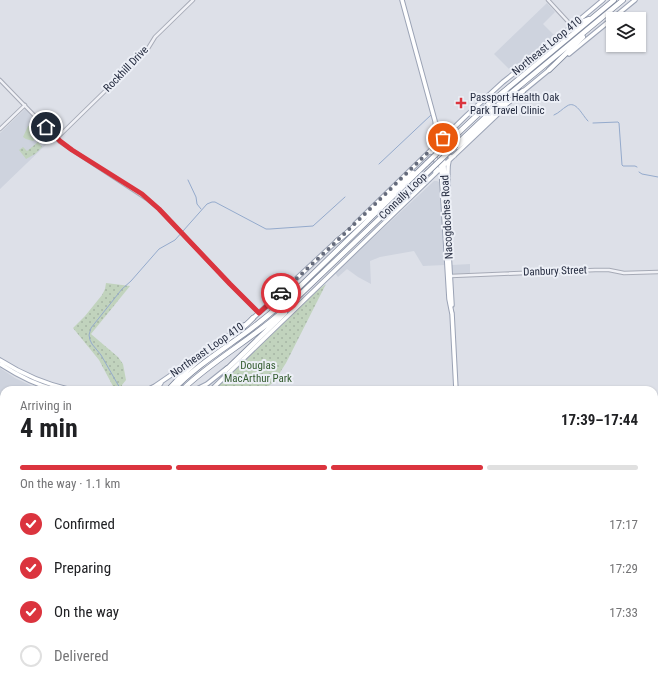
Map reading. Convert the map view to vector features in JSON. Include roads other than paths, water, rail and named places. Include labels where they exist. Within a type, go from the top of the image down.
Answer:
[{"type":"highway","name":"Connally Loop","points":[[175,386],[267,317],[491,102],[614,0]]},
{"type":"highway","name":"Connally Loop","points":[[609,12],[624,0]]},
{"type":"highway","name":"Connally Loop","points":[[187,386],[212,364],[270,322],[314,283],[427,172],[511,93],[606,15]]},
{"type":"highway","points":[[549,70],[606,15]]},
{"type":"highway","points":[[550,44],[582,22],[594,17]]},
{"type":"highway","points":[[456,146],[471,136],[506,104],[523,91]]},
{"type":"highway","points":[[337,241],[404,180],[427,163]]},
{"type":"highway","points":[[226,370],[314,283]]},
{"type":"highway","points":[[174,386],[194,364],[237,333],[253,318]]},
{"type":"main road","name":"Nacogdoches Road","points":[[402,0],[435,121],[444,165],[456,386]]},
{"type":"main road","name":"Northeast Loop 410","points":[[154,386],[259,313],[337,241],[503,82],[604,0]]},
{"type":"main road","name":"Northeast Loop 410","points":[[215,386],[444,165],[523,91],[634,0]]},
{"type":"main road","name":"Nacogdoches Road","points":[[435,121],[439,130],[440,141],[449,299],[452,314]]},
{"type":"main road","points":[[439,130],[443,133],[449,133],[446,140],[448,155],[451,157],[455,156]]},
{"type":"main road","points":[[429,152],[435,154],[437,167],[433,176],[438,177],[442,181]]},
{"type":"main road","points":[[446,196],[449,183],[448,165],[450,160]]},
{"type":"main road","points":[[203,386],[226,370],[263,340]]},
{"type":"main road","points":[[0,360],[34,379],[55,386]]},
{"type":"main road","points":[[0,364],[22,377],[45,386]]},
{"type":"main road","points":[[159,386],[161,382]]},
{"type":"street","name":"Rockhill Drive","points":[[56,138],[147,50],[155,37],[193,0]]},
{"type":"street","points":[[548,0],[572,26]]},
{"type":"street","points":[[0,80],[56,138],[147,199],[159,209],[259,313]]},
{"type":"street","points":[[0,129],[25,105]]},
{"type":"street","name":"Danbury Street","points":[[450,276],[595,270],[609,270],[624,273],[658,272]]},
{"type":"waterway","points":[[554,115],[567,106],[573,105],[579,109],[588,121]]},
{"type":"waterway","points":[[379,164],[431,115]]},
{"type":"waterway","points":[[593,123],[618,122],[622,165],[637,167]]},
{"type":"waterway","points":[[639,172],[658,177]]},
{"type":"waterway","points":[[188,180],[196,197],[197,204],[201,209]]},
{"type":"waterway","points":[[119,386],[101,355],[90,340],[89,335],[91,328],[122,289],[159,249],[175,240],[207,204],[215,202],[266,229],[270,229],[313,226],[345,197]]},
{"type":"place","name":"Passport Health Oak Park Travel Clinic","points":[[461,103]]},
{"type":"park label","name":"Douglas MacArthur Park","points":[[258,371]]}]
